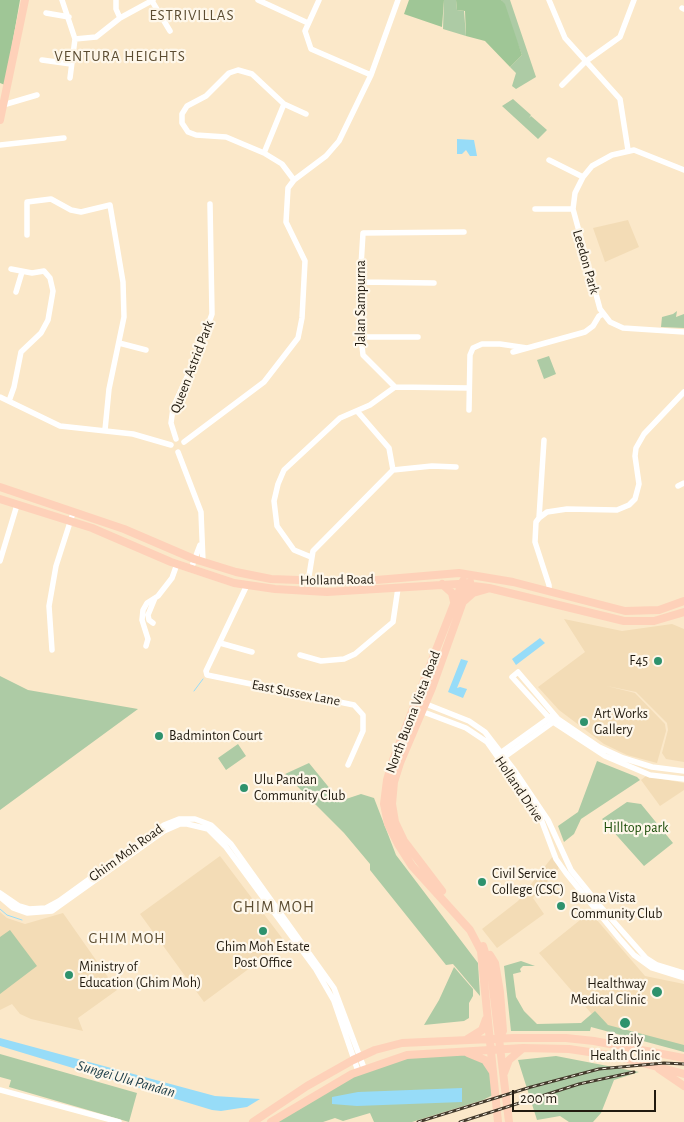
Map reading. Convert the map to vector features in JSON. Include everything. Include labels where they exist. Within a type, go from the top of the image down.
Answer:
[{"type":"main road","points":[[0,120],[25,0]]},
{"type":"main road","name":"Holland Road","points":[[0,487],[72,516],[177,564],[234,583],[327,592],[442,584],[466,585],[489,588],[624,621],[654,621],[684,612]]},
{"type":"main road","name":"Holland Road","points":[[0,499],[124,529],[194,559],[236,572],[308,582],[353,582],[468,574],[513,582],[625,611],[658,610],[684,601]]},
{"type":"main road","name":"North Buona Vista Road","points":[[468,574],[463,603],[394,782],[392,804],[395,822],[418,862],[476,932],[486,952],[493,958],[498,978],[503,1031],[494,1039]]},
{"type":"main road","points":[[442,584],[452,593],[455,606]]},
{"type":"main road","name":"North Buona Vista Road","points":[[466,585],[455,606],[414,704],[387,780],[384,804],[388,824],[412,866],[457,914],[476,939],[483,963],[487,1007],[508,1122]]},
{"type":"main road","points":[[463,603],[473,593],[489,588]]},
{"type":"main road","points":[[464,1040],[484,1027],[487,1007]]},
{"type":"main road","points":[[253,1122],[307,1086],[356,1058],[402,1043],[540,1038],[587,1040],[683,1059]]},
{"type":"main road","points":[[464,1051],[485,1060],[499,1076],[509,1060],[524,1048]]},
{"type":"main road","points":[[271,1122],[361,1070],[407,1055],[524,1048],[580,1050],[684,1074]]},
{"type":"main road","points":[[657,1067],[684,1086]]},
{"type":"main road","name":"North Buona Vista Road","points":[[498,1122],[499,1076]]},
{"type":"street","points":[[62,0],[69,17],[74,39],[70,78]]},
{"type":"street","points":[[116,0],[116,10],[120,18]]},
{"type":"street","points":[[74,39],[96,37],[120,18],[152,0],[170,31]]},
{"type":"street","points":[[258,0],[308,23]]},
{"type":"street","points":[[319,0],[305,33],[313,50],[371,75]]},
{"type":"street","points":[[178,452],[183,449],[184,442],[264,382],[298,338],[302,318],[305,261],[290,233],[285,217],[288,188],[294,180],[326,156],[338,141],[371,75],[398,0]]},
{"type":"street","points":[[549,0],[558,26],[565,38],[620,99],[628,150]]},
{"type":"street","points":[[562,85],[585,62],[620,37],[634,0]]},
{"type":"street","points":[[46,13],[69,17]]},
{"type":"street","points":[[42,60],[71,64]]},
{"type":"street","points":[[294,180],[282,164],[264,153],[226,137],[196,135],[188,132],[182,123],[183,111],[191,103],[211,93],[229,73],[238,70],[252,74],[284,104],[306,114]]},
{"type":"street","points":[[3,105],[37,95]]},
{"type":"street","points":[[264,153],[284,104]]},
{"type":"street","points":[[0,145],[64,138]]},
{"type":"street","points":[[534,209],[572,209],[575,193],[583,177],[602,159],[628,150],[659,158],[684,170]]},
{"type":"street","points":[[549,160],[583,177]]},
{"type":"street","points":[[27,235],[27,202],[51,199],[71,210],[81,212],[110,205],[124,282],[124,317],[109,389],[105,430]]},
{"type":"street","name":"Queen Astrid Park","points":[[176,439],[171,423],[173,408],[212,314],[210,204]]},
{"type":"street","name":"Leedon Park","points":[[572,209],[591,282],[604,314]]},
{"type":"street","name":"Jalan Sampurna","points":[[395,387],[362,353],[360,337],[360,282],[362,236],[365,232],[464,232]]},
{"type":"street","points":[[9,401],[14,387],[21,352],[41,333],[48,320],[53,291],[50,278],[44,271],[22,272],[11,270]]},
{"type":"street","points":[[16,292],[22,272]]},
{"type":"street","points":[[360,282],[434,283]]},
{"type":"street","points":[[513,352],[585,332],[593,326],[599,316],[604,314],[610,322],[623,328],[684,332]]},
{"type":"street","points":[[360,337],[418,337]]},
{"type":"street","points":[[119,343],[146,350]]},
{"type":"street","points":[[469,410],[470,352],[472,348],[482,344],[500,344],[527,348]]},
{"type":"street","points":[[311,557],[294,550],[277,526],[274,508],[278,484],[284,470],[340,418],[357,411],[395,387],[469,388]]},
{"type":"street","points":[[549,592],[550,585],[535,542],[536,522],[547,512],[567,509],[617,510],[629,505],[635,499],[639,484],[635,456],[636,448],[644,434],[684,392]]},
{"type":"street","points":[[0,397],[60,426],[71,429],[105,430],[133,434],[171,445],[173,450],[178,452],[198,503],[202,562]]},
{"type":"street","points":[[357,411],[389,448],[393,470]]},
{"type":"street","points":[[171,445],[176,439],[184,442]]},
{"type":"street","points":[[539,518],[544,440]]},
{"type":"street","points":[[308,582],[311,557],[317,546],[393,470],[432,466],[456,468]]},
{"type":"street","points":[[0,561],[3,539],[16,504]]},
{"type":"street","points":[[52,650],[49,606],[56,566],[72,516]]},
{"type":"street","points":[[191,569],[201,540]]},
{"type":"street","points":[[153,623],[149,620],[148,615],[156,598],[172,578],[177,564]]},
{"type":"street","name":"East Sussex Lane","points":[[247,585],[206,672],[208,676],[352,704],[360,709],[364,719],[364,732],[348,765]]},
{"type":"street","points":[[300,656],[321,661],[344,659],[355,654],[393,622],[396,613],[398,588]]},
{"type":"street","points":[[146,646],[148,639],[142,615],[147,603],[156,598]]},
{"type":"street","points":[[220,643],[252,652]]},
{"type":"street","points":[[684,771],[652,767],[623,758],[599,747],[554,718],[518,672],[512,677],[554,718],[605,756],[650,775],[684,779]]},
{"type":"street","name":"Holland Drive","points":[[414,704],[477,734],[501,756],[548,820],[571,870],[600,906],[646,958],[657,965],[684,973]]},
{"type":"street","points":[[501,756],[554,718]]},
{"type":"street","name":"Holland Drive","points":[[501,756],[541,819],[556,858],[566,873],[634,955],[652,968],[684,978]]},
{"type":"street","name":"Ghim Moh Road","points":[[0,892],[20,906],[30,909],[46,908],[59,902],[164,825],[180,821],[208,829],[236,860],[329,990],[361,1070]]},
{"type":"street","name":"Ghim Moh Road","points":[[0,897],[13,908],[28,913],[52,911],[180,821]]},
{"type":"street","points":[[0,1090],[120,1122]]},
{"type":"shaded area","points":[[628,220],[639,247],[605,262],[593,228]]},
{"type":"shaded area","points":[[564,619],[622,631],[672,624],[684,629],[684,762],[666,759],[662,753],[668,730],[667,723],[636,692],[607,686],[635,693],[665,724],[666,731],[657,763],[627,755],[604,744],[559,710],[538,687],[585,652]]},
{"type":"shaded area","points":[[646,776],[684,783],[684,790],[660,806],[641,780]]},
{"type":"shaded area","points":[[220,856],[285,942],[204,1002],[140,914]]},
{"type":"shaded area","points":[[553,856],[559,868],[533,898],[544,914],[497,948],[482,929],[518,901]]},
{"type":"shaded area","name":"Ministry of Education (Ghim Moh)","points":[[0,912],[7,918],[25,924],[63,913],[117,990],[78,1018],[83,1031],[31,1019],[20,1014],[12,1004],[0,1010]]},
{"type":"shaded area","points":[[590,912],[645,976],[684,984],[684,1050],[603,1027],[539,953]]},
{"type":"green space","points":[[0,0],[20,0],[5,85],[0,83]]},
{"type":"green space","points":[[409,0],[444,0],[442,27],[404,14]]},
{"type":"green space","points":[[444,0],[456,0],[457,10],[464,11],[466,36],[443,29]]},
{"type":"green space","points":[[456,0],[501,0],[505,4],[522,55],[510,67],[485,41],[466,36],[465,11],[457,10]]},
{"type":"green space","points":[[501,0],[510,0],[536,77],[516,89],[512,86],[516,73],[510,67],[522,55]]},
{"type":"green space","points":[[513,99],[531,115],[529,118],[531,116],[547,130],[538,139],[502,106]]},
{"type":"green space","points":[[677,311],[676,317],[684,314],[684,328],[661,327],[662,317]]},
{"type":"green space","points":[[549,356],[556,374],[544,379],[537,360]]},
{"type":"green space","points":[[0,676],[28,690],[138,709],[0,810]]},
{"type":"green space","points":[[238,744],[246,756],[226,770],[218,758]]},
{"type":"green space","points":[[597,761],[637,777],[640,780],[581,819],[574,834],[564,842],[558,826],[578,812]]},
{"type":"green space","points":[[309,763],[340,801],[361,794],[374,798],[396,855],[478,963],[480,996],[453,964],[446,965],[370,870],[370,864],[344,833],[285,774]]},
{"type":"green space","name":"Hilltop park","points":[[627,802],[641,804],[673,843],[644,866],[602,819]]},
{"type":"green space","points":[[10,930],[37,966],[0,994],[0,937]]},
{"type":"green space","points":[[521,961],[535,966],[523,966],[520,969],[521,972],[513,974],[516,997],[524,1011],[537,1024],[581,1023],[595,1011],[608,1025],[684,1045],[684,1052],[591,1027],[590,1031],[511,1031],[504,966]]},
{"type":"green space","points":[[454,967],[473,989],[473,996],[469,1003],[469,1018],[464,1021],[424,1025],[439,1000]]},
{"type":"green space","points":[[464,1051],[485,1060],[497,1093],[483,1100],[412,1122],[374,1122],[370,1113],[343,1121],[335,1118],[323,1122],[271,1122],[295,1106],[386,1060]]},
{"type":"green space","points":[[0,1054],[137,1093],[129,1122],[9,1087],[11,1080],[0,1077]]},
{"type":"green space","points":[[556,1056],[639,1072],[614,1080],[601,1113],[593,1122],[569,1122],[560,1116],[537,1120],[518,1060]]},
{"type":"water","points":[[457,139],[474,140],[477,156],[470,156],[466,150],[462,154],[457,154]]},
{"type":"water","points":[[540,638],[545,643],[516,665],[512,659]]},
{"type":"water","points":[[461,659],[468,661],[457,688],[467,689],[463,698],[448,692]]},
{"type":"water","name":"Sungei Ulu Pandan","points":[[0,1038],[215,1096],[260,1099],[247,1107],[221,1111],[212,1110],[0,1046]]},
{"type":"water","points":[[462,1088],[462,1102],[357,1106],[332,1104],[332,1097],[358,1092]]},
{"type":"waterway","points":[[194,691],[203,679]]},
{"type":"waterway","points":[[0,909],[7,915],[22,920]]},
{"type":"railway","points":[[418,1122],[531,1087],[599,1069],[664,1063],[684,1064]]},
{"type":"railway","points":[[460,1122],[579,1084],[634,1072]]},
{"type":"place","name":"F45","points":[[658,661]]},
{"type":"place","name":"Art Works Gallery","points":[[584,722]]},
{"type":"place","name":"Badminton Court","points":[[159,736]]},
{"type":"place","name":"Ulu Pandan Community Club","points":[[244,788]]},
{"type":"place","name":"Civil Service College (CSC)","points":[[482,882]]},
{"type":"place","name":"Buona Vista Community Club","points":[[561,906]]},
{"type":"place","name":"Ghim Moh Estate Post Office","points":[[263,931]]},
{"type":"place","name":"Ministry of Education (Ghim Moh)","points":[[69,975]]},
{"type":"place","name":"Healthway Medical Clinic","points":[[657,992]]},
{"type":"place","name":"Family Health Clinic","points":[[625,1023]]},
{"type":"district","name":"ESTRIVILLAS","points":[[192,15]]},
{"type":"district","name":"VENTURA HEIGHTS","points":[[120,56]]},
{"type":"district","name":"GHIM MOH","points":[[274,907]]},
{"type":"district","name":"GHIM MOH","points":[[127,938]]}]
